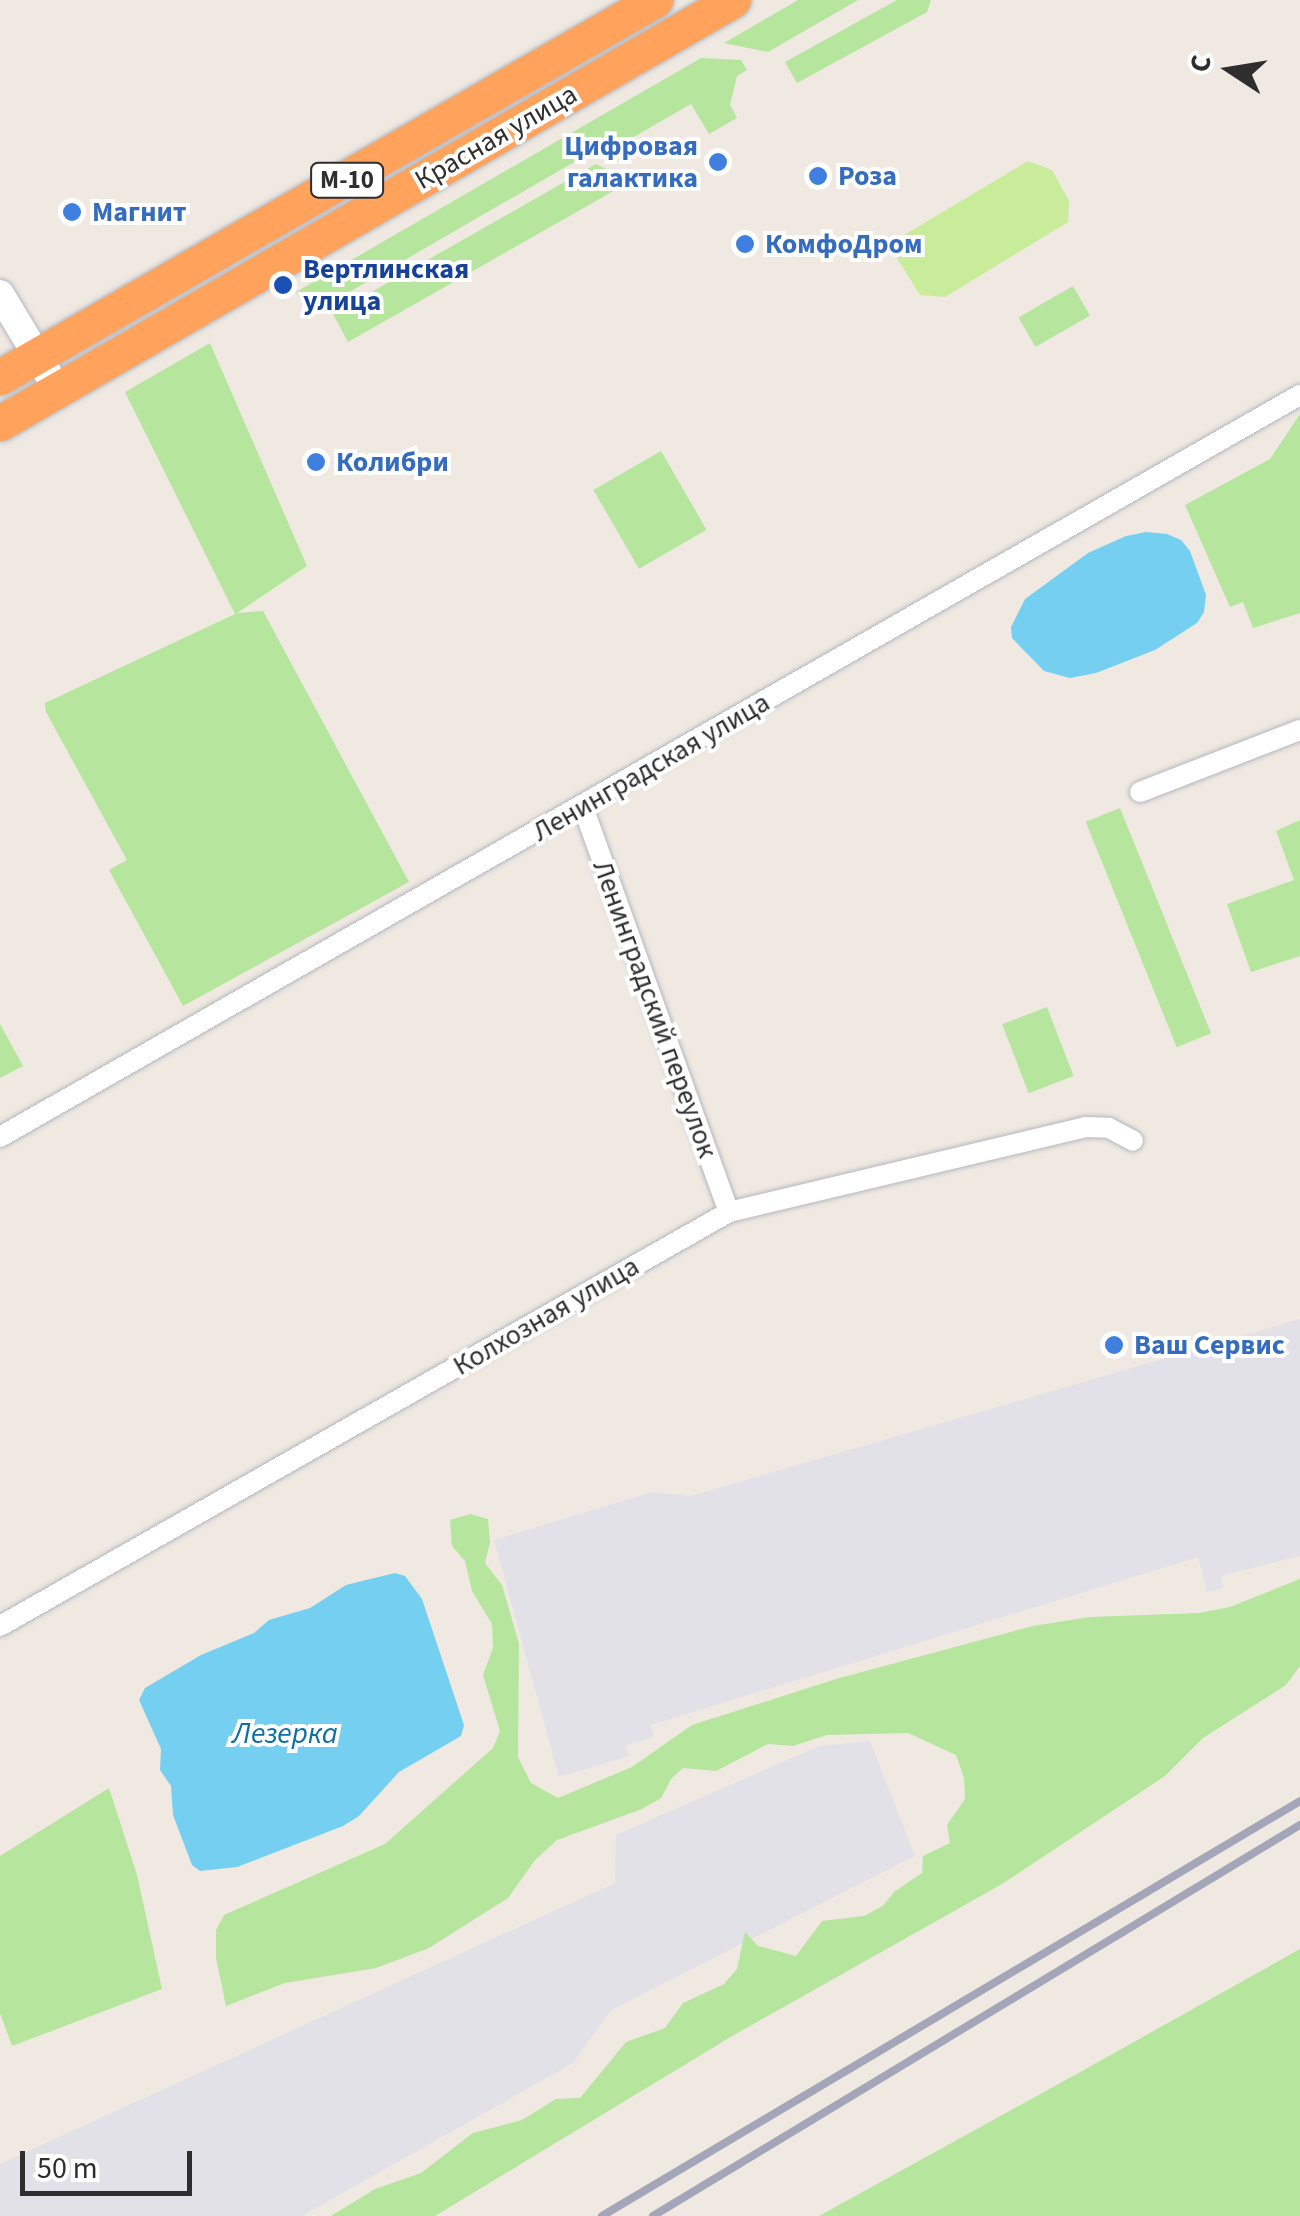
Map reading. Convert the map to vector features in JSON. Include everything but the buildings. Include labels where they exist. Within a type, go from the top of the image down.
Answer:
[{"type":"highway","name":"Красная улица","points":[[0,378],[655,0]]},
{"type":"highway","name":"Красная улица","points":[[0,423],[733,0]]},
{"type":"main road","points":[[0,294],[58,390]]},
{"type":"street","name":"Ленинградская улица","points":[[0,1136],[1300,395]]},
{"type":"street","points":[[1140,792],[1300,730]]},
{"type":"street","name":"Ленинградский переулок","points":[[583,806],[680,1086],[729,1212]]},
{"type":"street","name":"Колхозная улица","points":[[0,1626],[729,1212],[1084,1127],[1109,1128],[1134,1141]]},
{"type":"shaded area","points":[[1300,1319],[1300,1556],[1221,1576],[1223,1588],[1207,1592],[1198,1557],[651,1725],[654,1737],[626,1745],[629,1756],[559,1777],[494,1540],[652,1492],[691,1496]]},
{"type":"shaded area","points":[[870,1741],[915,1856],[611,2010],[573,2063],[302,2216],[0,2216],[0,2164],[615,1883],[616,1835],[819,1746]]},
{"type":"green space","points":[[798,0],[858,0],[768,52],[724,43]]},
{"type":"green space","points":[[897,0],[931,0],[927,12],[797,83],[785,62]]},
{"type":"green space","points":[[701,58],[741,60],[747,70],[737,76],[730,105],[737,118],[709,134],[691,104],[625,142],[630,151],[616,159],[595,150],[325,306],[300,299],[296,292]]},
{"type":"green space","points":[[1028,161],[1052,170],[1069,201],[1068,222],[945,297],[920,295],[897,258],[901,237]]},
{"type":"green space","points":[[596,164],[606,169],[617,189],[348,342],[333,314]]},
{"type":"green space","points":[[1073,286],[1090,315],[1035,347],[1018,318]]},
{"type":"green space","points":[[210,343],[307,566],[237,613],[263,611],[409,882],[183,1006],[109,870],[127,860],[46,712],[45,703],[235,614],[125,392]]},
{"type":"green space","points":[[1300,414],[1300,613],[1253,628],[1243,602],[1230,607],[1185,505],[1270,459]]},
{"type":"green space","points":[[661,451],[706,530],[639,569],[593,490]]},
{"type":"green space","points":[[1120,808],[1211,1033],[1177,1047],[1086,822]]},
{"type":"green space","points":[[1300,820],[1300,956],[1251,972],[1227,904],[1294,880],[1276,831]]},
{"type":"green space","points":[[1047,1007],[1074,1076],[1029,1093],[1002,1024]]},
{"type":"green space","points":[[0,1024],[23,1066],[0,1078]]},
{"type":"green space","points":[[470,1514],[488,1519],[490,1542],[485,1563],[502,1585],[519,1644],[518,1757],[531,1783],[558,1798],[632,1767],[692,1725],[836,1679],[1033,1626],[1090,1617],[1199,1613],[1230,1607],[1300,1579],[1300,1666],[1286,1685],[1203,1738],[1165,1776],[1002,1884],[734,2035],[435,2216],[331,2216],[375,2189],[421,2173],[473,2133],[522,2120],[556,2099],[580,2098],[626,2042],[665,2028],[683,2003],[724,1984],[737,1969],[745,1932],[758,1946],[796,1956],[822,1921],[864,1916],[883,1906],[894,1892],[922,1873],[923,1856],[950,1843],[947,1825],[965,1799],[964,1778],[956,1755],[908,1733],[827,1735],[793,1746],[768,1744],[716,1771],[683,1768],[671,1779],[661,1798],[642,1809],[557,1840],[535,1860],[508,1898],[429,1948],[376,1968],[285,1983],[226,2006],[216,1958],[216,1930],[224,1915],[385,1844],[493,1748],[500,1731],[483,1675],[493,1648],[492,1624],[472,1591],[465,1561],[452,1546],[450,1520]]},
{"type":"green space","points":[[109,1788],[137,1875],[162,1989],[12,2046],[0,2013],[0,1856]]},
{"type":"green space","points":[[1300,1949],[1300,2216],[819,2216],[1082,2071]]},
{"type":"water","points":[[1146,532],[1181,540],[1190,551],[1206,595],[1204,612],[1197,623],[1155,650],[1096,673],[1070,678],[1044,671],[1012,638],[1011,627],[1025,599],[1088,553],[1126,536]]},
{"type":"water","name":"Лезерка","points":[[395,1573],[405,1576],[422,1599],[464,1725],[461,1736],[399,1772],[359,1816],[343,1826],[237,1867],[200,1871],[192,1865],[173,1815],[171,1786],[160,1770],[161,1749],[139,1700],[145,1688],[201,1655],[254,1633],[269,1620],[310,1608],[346,1585]]},
{"type":"railway","points":[[602,2216],[1300,1801]]},
{"type":"railway","points":[[653,2216],[1300,1825]]},
{"type":"place","name":"Цифровая галактика","points":[[718,162]]},
{"type":"place","name":"Роза","points":[[818,176]]},
{"type":"place","name":"Магнит","points":[[72,212]]},
{"type":"place","name":"КомфоДром","points":[[745,244]]},
{"type":"place","name":"Вертлинская улица","points":[[283,285]]},
{"type":"place","name":"Колибри","points":[[316,462]]},
{"type":"place","name":"Ваш Сервис","points":[[1114,1345]]}]
